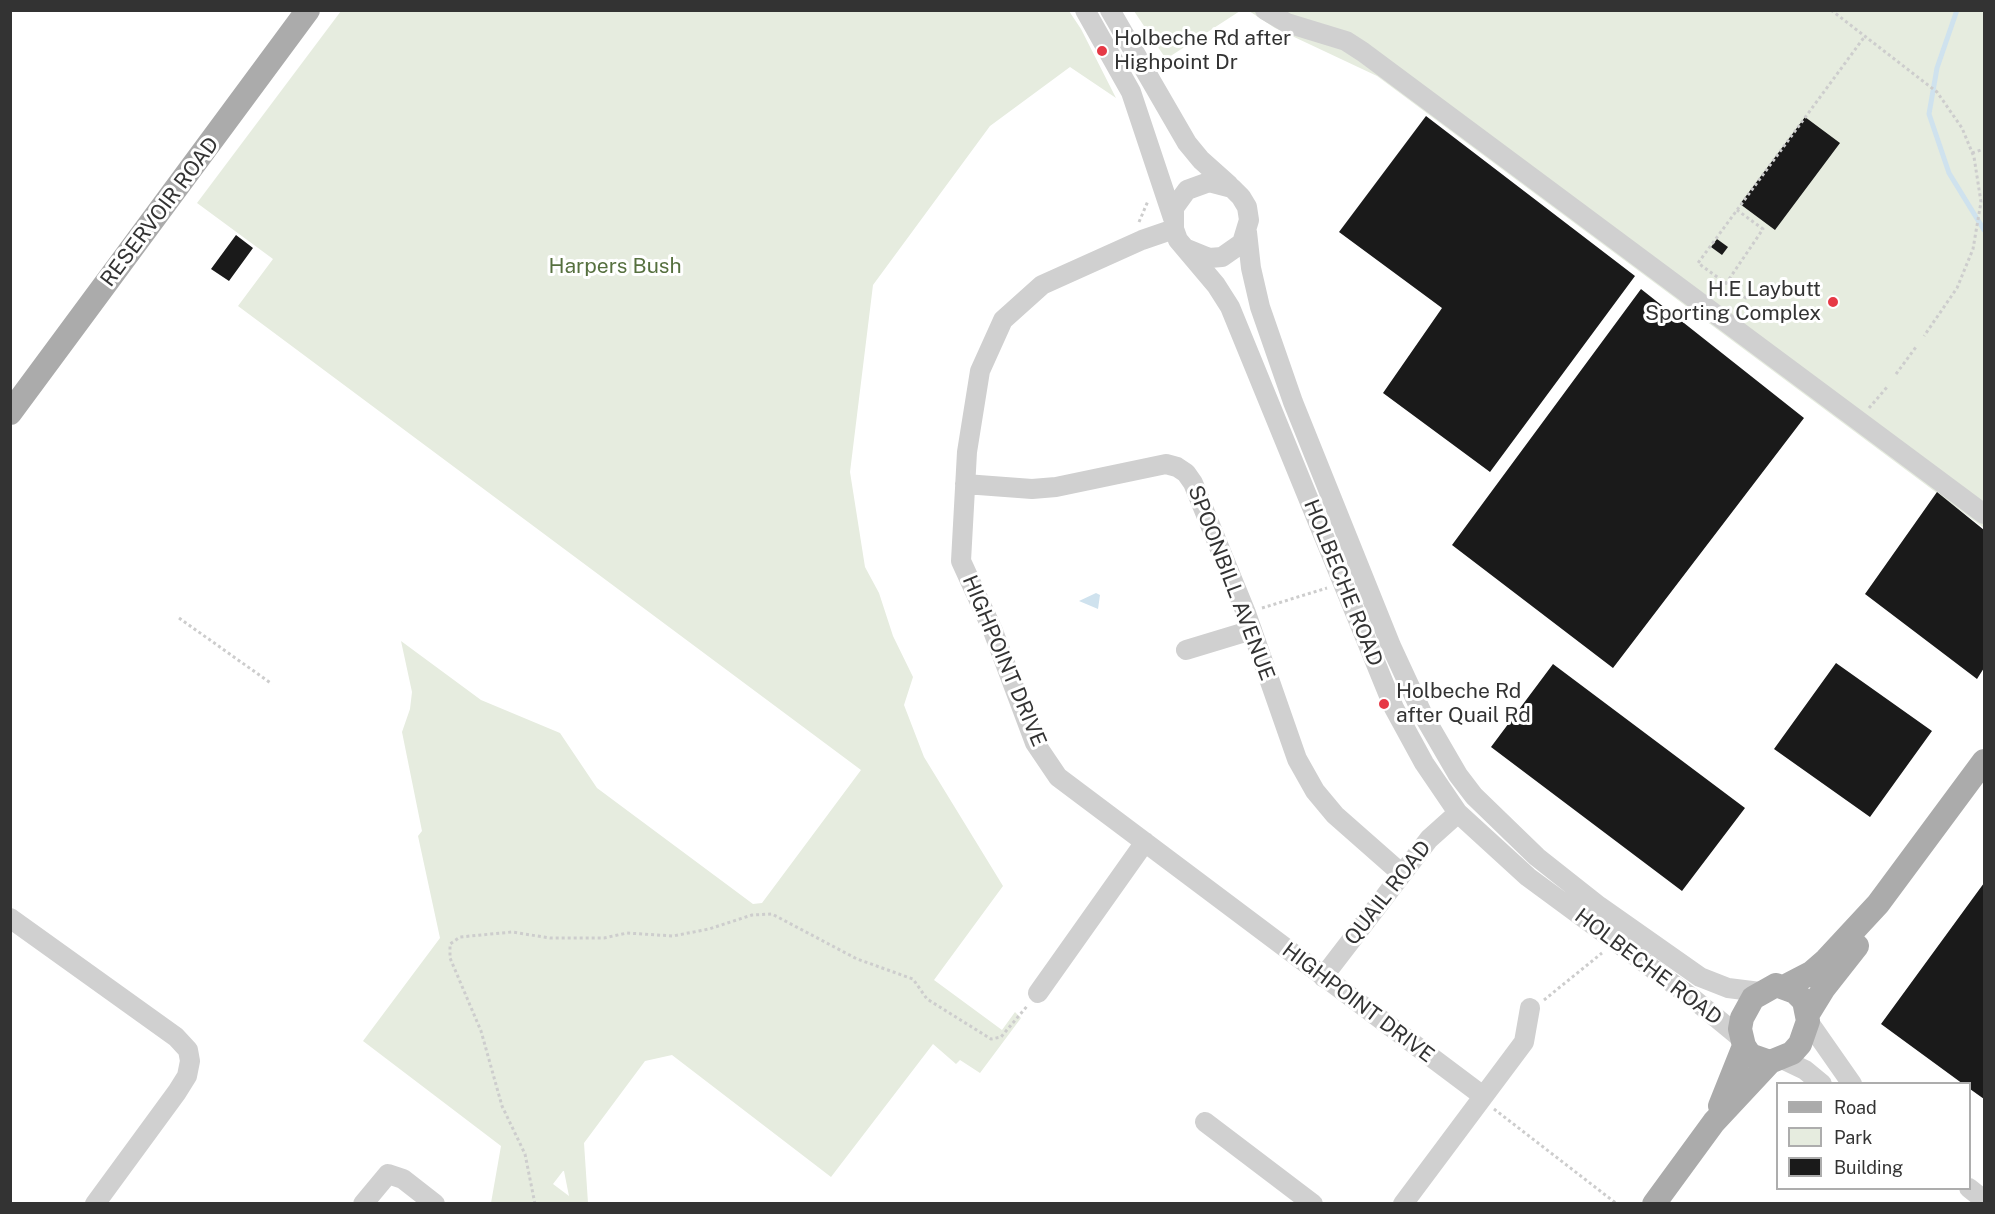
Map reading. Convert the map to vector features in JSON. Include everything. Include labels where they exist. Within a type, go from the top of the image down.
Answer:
[{"type":"main road","name":"RESERVOIR ROAD","points":[[10,413],[308,10]]},
{"type":"main road","points":[[1784,987],[1811,973],[1826,960],[1878,904],[1984,761]]},
{"type":"main road","points":[[1654,1203],[1714,1122],[1776,1061],[1800,1044],[1808,1018],[1870,926],[1878,904]]},
{"type":"main road","points":[[1714,1122],[1743,1043],[1742,1018],[1746,1007],[1760,992],[1776,985],[1796,992],[1804,1001],[1808,1018]]},
{"type":"main road","points":[[1743,1043],[1759,1060],[1776,1061]]},
{"type":"street","points":[[1085,10],[1131,92],[1173,224],[1186,249],[1209,258],[1222,257],[1242,243],[1247,232],[1247,207],[1241,196],[1201,160],[1187,143],[1110,10]]},
{"type":"street","points":[[1265,10],[1287,23],[1346,41],[1363,52],[1984,514]]},
{"type":"street","points":[[1173,224],[1179,198],[1197,184],[1209,182],[1232,188]]},
{"type":"street","name":"HIGHPOINT DRIVE","points":[[1173,224],[1042,285],[1004,320],[980,371],[965,484],[962,561],[993,631],[1035,743],[1058,777],[1482,1097]]},
{"type":"street","name":"HOLBECHE ROAD","points":[[1247,232],[1251,268],[1260,307],[1293,402],[1391,646],[1422,713],[1458,775],[1474,796],[1537,857],[1599,906],[1700,977],[1728,988],[1760,992]]},
{"type":"street","name":"HOLBECHE ROAD","points":[[1186,249],[1216,285],[1230,307],[1394,708],[1424,763],[1458,813],[1528,878],[1616,942],[1743,1043]]},
{"type":"street","name":"SPOONBILL AVENUE","points":[[965,484],[1032,489],[1056,487],[1154,465],[1177,467],[1193,483],[1249,621],[1297,759],[1306,776],[1342,823],[1402,874]]},
{"type":"street","points":[[1186,650],[1249,621]]},
{"type":"street","name":"QUAIL ROAD","points":[[1323,977],[1429,839],[1458,813]]},
{"type":"street","points":[[1038,993],[1145,842]]},
{"type":"street","points":[[10,918],[176,1037],[188,1050],[190,1061],[187,1076],[95,1203]]},
{"type":"street","points":[[1402,1203],[1524,1042],[1530,1008]]},
{"type":"street","points":[[1808,1018],[1851,1082]]},
{"type":"street","points":[[1776,1061],[1805,1070],[1821,1082]]},
{"type":"street","points":[[1205,1122],[1313,1203]]},
{"type":"street","points":[[363,1203],[388,1174],[403,1179],[435,1203]]},
{"type":"street","points":[[1971,1190],[1984,1200]]},
{"type":"path","points":[[1831,10],[1937,92],[1954,114],[1972,153],[1979,186],[1980,217],[1969,262],[1948,301],[1924,336]]},
{"type":"path","points":[[1767,287],[1749,299],[1698,263],[1867,37]]},
{"type":"path","points":[[1972,153],[1983,150]]},
{"type":"path","points":[[1720,301],[1720,289],[1724,282],[1763,229],[1737,210]]},
{"type":"path","points":[[1896,374],[1916,348]]},
{"type":"path","points":[[1864,409],[1873,406],[1888,386]]},
{"type":"path","points":[[1249,621],[1329,588]]},
{"type":"path","points":[[179,618],[272,684]]},
{"type":"path","points":[[535,1203],[525,1154],[502,1106],[481,1031],[450,957],[450,944],[460,938],[512,932],[550,938],[612,938],[627,933],[674,936],[710,929],[752,915],[772,914],[857,959],[913,980],[927,999],[991,1039],[1001,1037],[1038,993]]},
{"type":"path","points":[[1530,1008],[1550,996],[1616,942]]},
{"type":"path","points":[[1482,1097],[1617,1203]]},
{"type":"green space","name":"Harpers Bush","points":[[341,11],[1069,11],[1081,29],[1116,98],[1070,67],[990,126],[873,285],[850,472],[865,567],[879,593],[893,636],[913,677],[904,705],[924,757],[1003,886],[934,980],[1002,1030],[1015,1012],[1021,1018],[980,1073],[960,1060],[956,1064],[933,1044],[831,1177],[672,1055],[645,1061],[584,1143],[588,1203],[491,1203],[501,1146],[363,1041],[440,938],[418,836],[422,831],[402,732],[410,709],[412,692],[401,641],[481,700],[560,733],[597,788],[753,904],[762,903],[861,770],[238,306],[273,259],[197,203]],"holes":[[[564,1171],[569,1196],[553,1184]]]},
{"type":"green space","points":[[1134,11],[1240,11],[1166,59]]},
{"type":"green space","name":"H.E Laybutt Sporting Complex","points":[[1249,11],[1984,11],[1984,528],[1377,76],[1275,28]]},
{"type":"water","points":[[1096,593],[1100,595],[1098,609],[1079,601]]},
{"type":"building","points":[[1426,116],[1635,276],[1490,472],[1383,393],[1442,308],[1339,232]]},
{"type":"building","points":[[1805,117],[1840,143],[1775,230],[1740,204]]},
{"type":"building","points":[[236,235],[253,248],[229,281],[211,269]]},
{"type":"building","points":[[1717,239],[1728,247],[1722,255],[1711,247]]},
{"type":"building","points":[[1641,289],[1804,418],[1613,668],[1452,545]]},
{"type":"building","points":[[1937,492],[1984,530],[1984,668],[1977,679],[1865,594]]},
{"type":"building","points":[[1836,663],[1932,731],[1870,817],[1774,749]]},
{"type":"building","points":[[1553,664],[1745,808],[1682,891],[1491,747]]},
{"type":"building","points":[[1984,883],[1984,1099],[1971,1090],[1971,1082],[1960,1082],[1881,1024]]},
{"type":"waterway","points":[[1957,10],[1937,68],[1929,114],[1949,173],[1984,230]]},
{"type":"place","name":"Holbeche Rd after Highpoint Dr","points":[[1102,51]]},
{"type":"place","name":"H.E Laybutt Sporting Complex","points":[[1833,302]]},
{"type":"place","name":"Holbeche Rd after Quail Rd","points":[[1384,704]]}]
